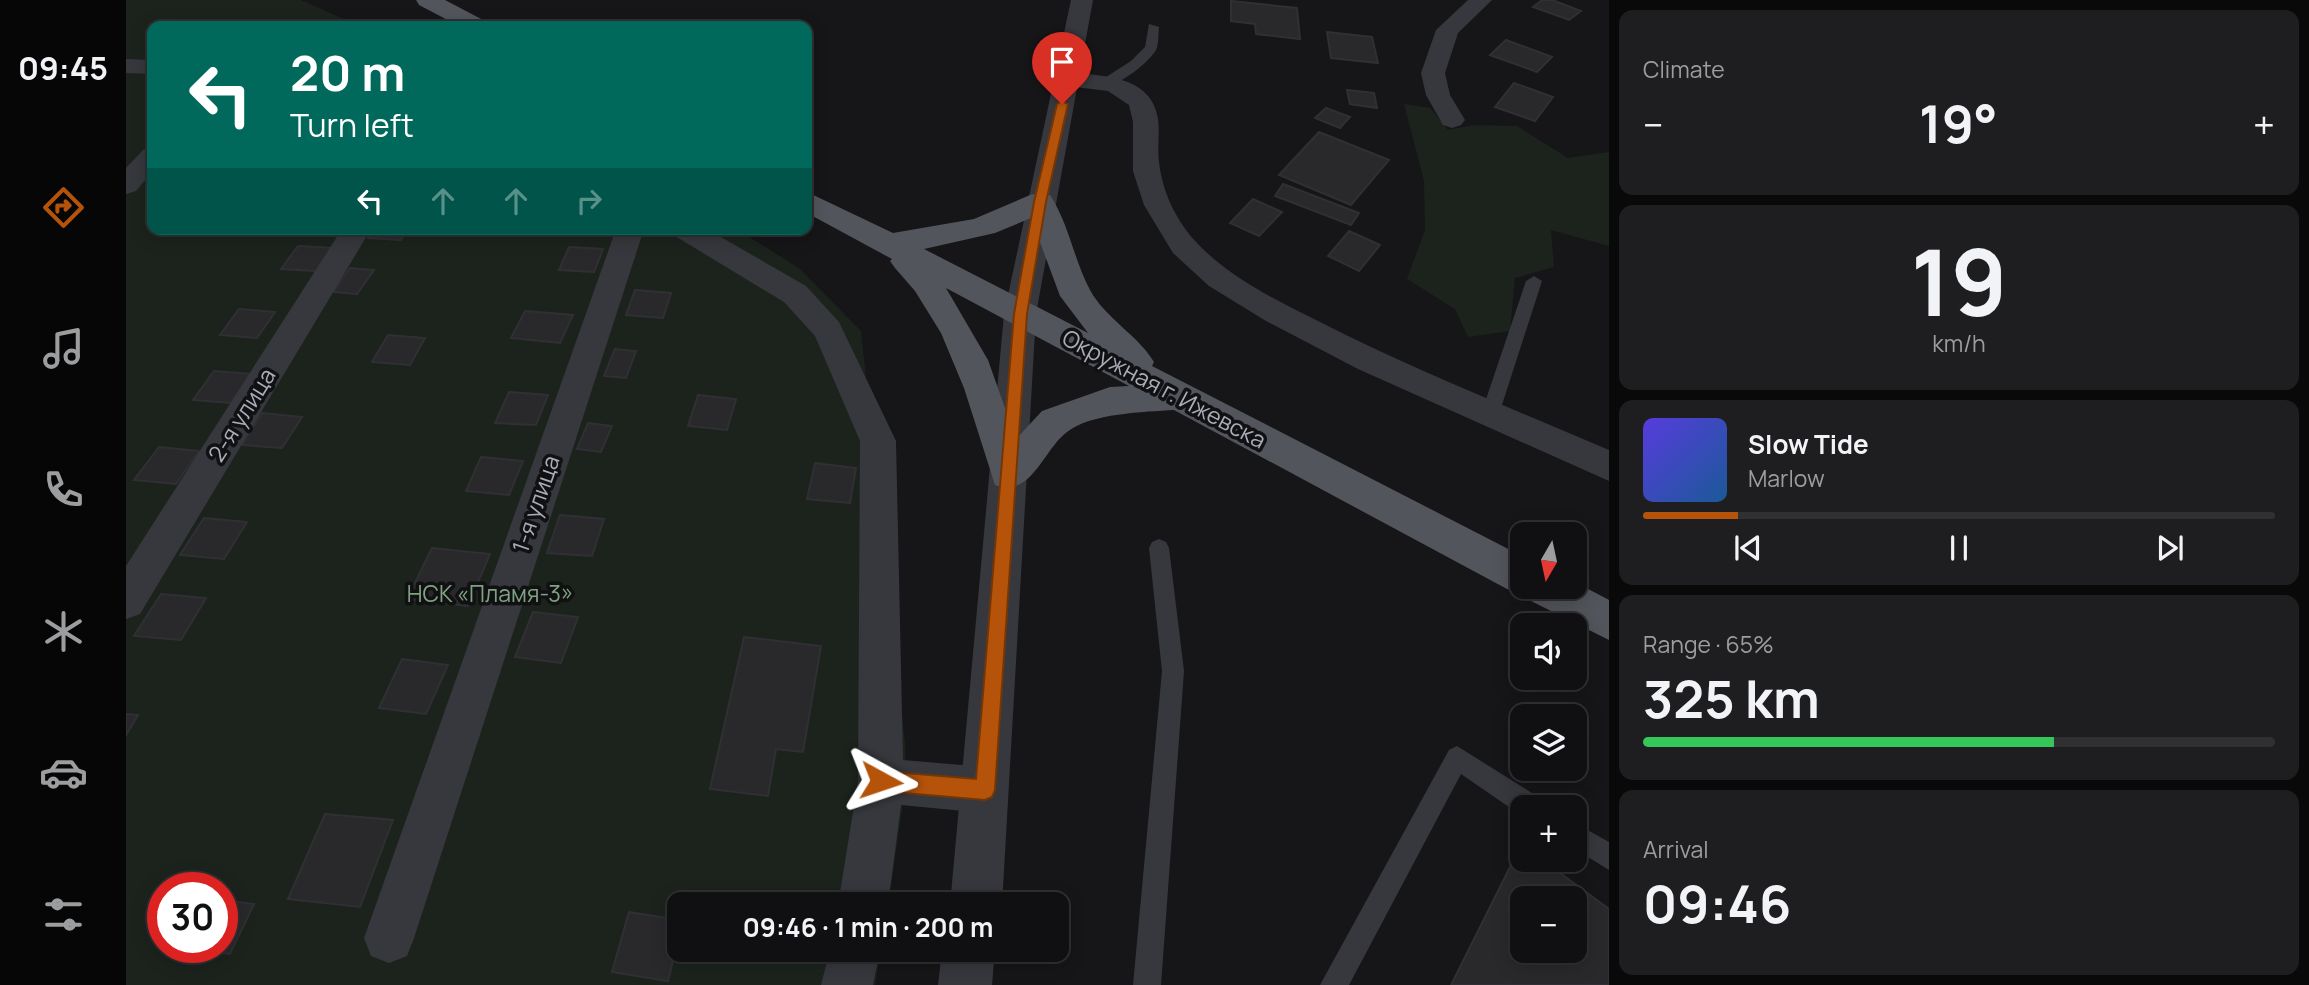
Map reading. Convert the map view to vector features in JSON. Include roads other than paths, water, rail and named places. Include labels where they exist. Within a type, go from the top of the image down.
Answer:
[{"type":"main road","points":[[427,0],[467,21]]},
{"type":"main road","points":[[889,244],[974,231],[1013,217],[1040,202],[1076,296],[1113,341],[1176,396]]},
{"type":"main road","name":"Окружная г. Ижевска","points":[[812,204],[1510,570]]},
{"type":"main road","points":[[889,244],[921,276],[944,308],[972,360],[991,412],[1008,474]]},
{"type":"main road","points":[[1008,474],[1055,421],[1110,401],[1176,396]]},
{"type":"main road","points":[[1567,599],[1609,621]]},
{"type":"street","points":[[978,892],[1020,314],[1082,0]]},
{"type":"street","points":[[1452,120],[1438,95],[1433,73],[1447,30],[1481,0]]},
{"type":"street","points":[[126,66],[147,67]]},
{"type":"street","points":[[1068,80],[1108,82],[1126,89],[1140,100],[1145,117],[1145,162],[1158,208],[1183,247],[1242,295],[1345,350],[1609,466]]},
{"type":"street","points":[[126,185],[147,162]]},
{"type":"street","name":"2-я улица","points":[[126,601],[353,235]]},
{"type":"street","name":"1-я улица","points":[[389,938],[628,235]]},
{"type":"street","points":[[695,235],[795,294],[828,330],[878,441],[881,781],[865,892]]},
{"type":"street","points":[[881,781],[985,790]]},
{"type":"street","points":[[847,985],[852,962]]},
{"type":"street","points":[[965,985],[968,962]]},
{"type":"lane","points":[[1108,82],[1152,48],[1153,27]]},
{"type":"lane","points":[[1490,414],[1534,281]]},
{"type":"lane","points":[[1147,985],[1173,671],[1159,548]]},
{"type":"lane","points":[[1334,985],[1457,758],[1513,795]]},
{"type":"lane","points":[[1587,843],[1609,857]]},
{"type":"park label","name":"НСК «Пламя-3»","points":[[490,594]]}]
